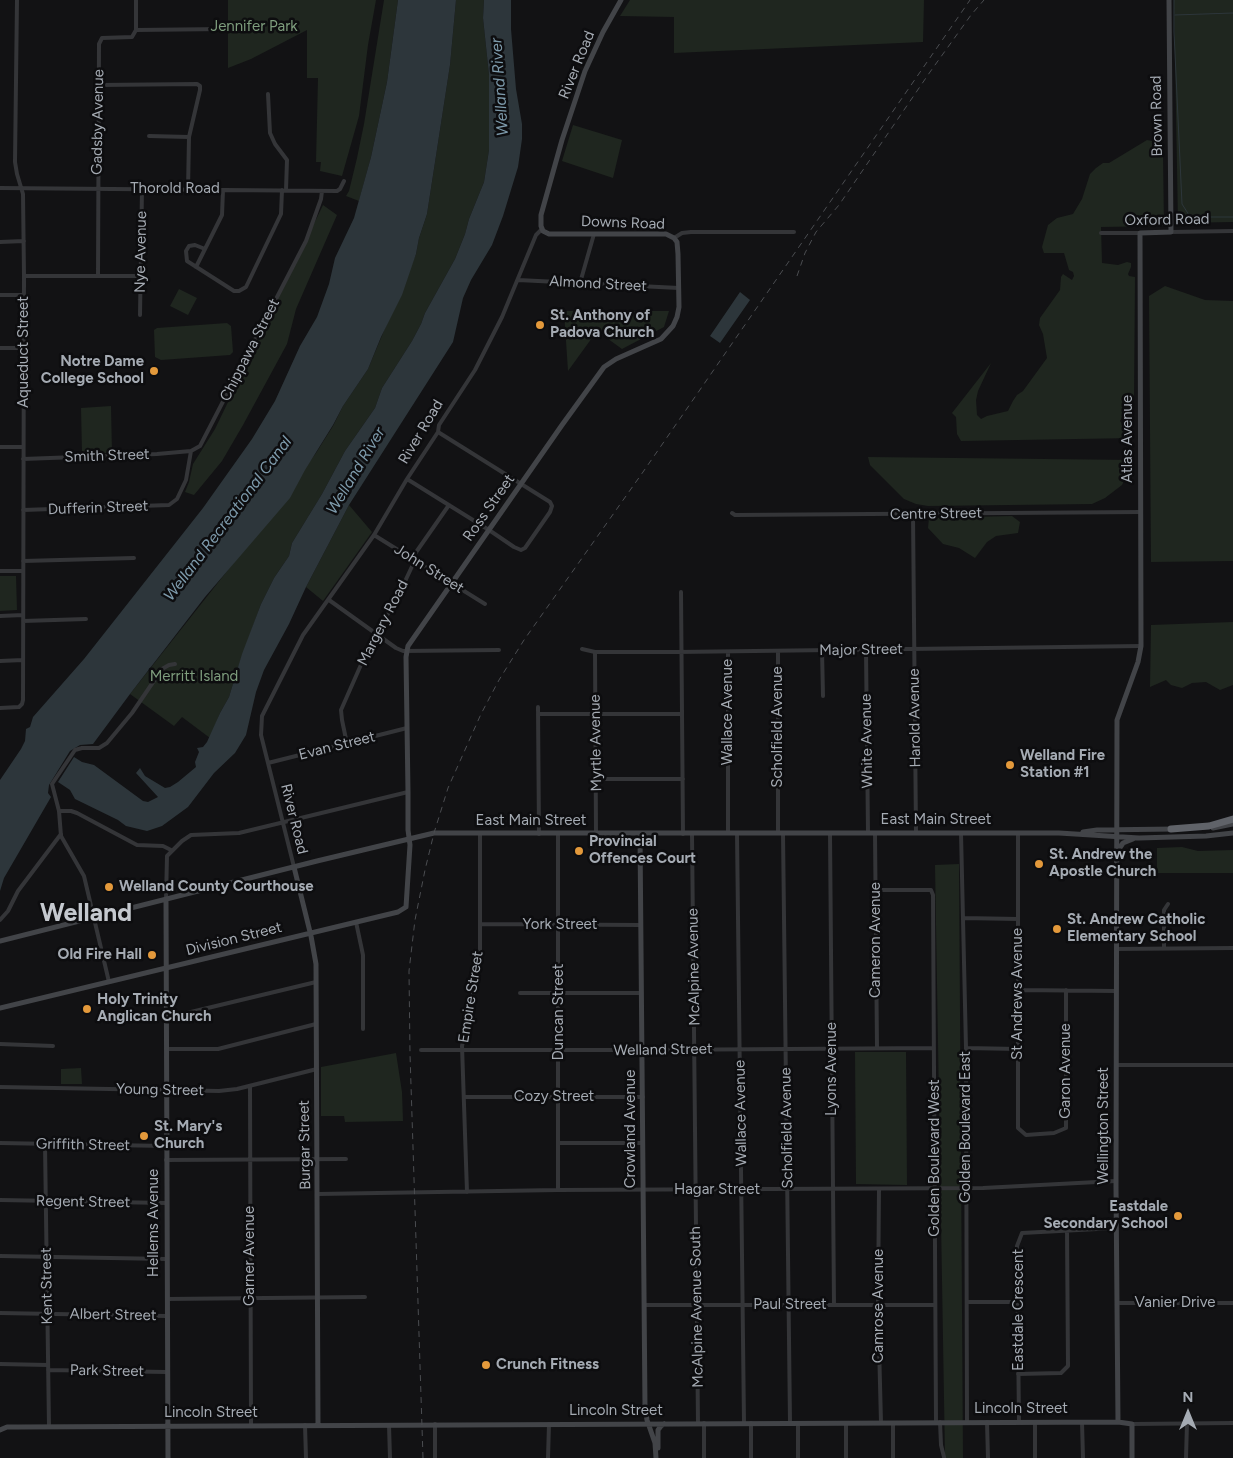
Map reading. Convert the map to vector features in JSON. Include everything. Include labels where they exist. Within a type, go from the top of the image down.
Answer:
[{"type":"highway","points":[[1171,829],[1209,826],[1233,819]]},
{"type":"street","name":"Aqueduct Street","points":[[0,708],[21,705],[23,700],[24,194],[15,162],[17,0]]},
{"type":"street","points":[[136,0],[136,30],[224,29]]},
{"type":"street","name":"River Road","points":[[294,867],[260,728],[262,716],[299,641],[374,535],[407,479],[438,432],[439,425],[484,354],[518,280],[536,235],[542,229],[541,216],[585,71],[603,32],[622,0]]},
{"type":"street","name":"Brown Road","points":[[1169,0],[1171,232]]},
{"type":"street","name":"Gadsby Avenue","points":[[98,275],[99,44],[102,38],[132,37],[136,30]]},
{"type":"street","points":[[99,85],[197,84],[200,86],[189,137],[188,190]]},
{"type":"street","points":[[205,250],[193,245],[188,247],[186,259],[189,263],[234,291],[239,292],[246,286],[281,214],[287,160],[278,150],[270,133],[268,94]]},
{"type":"street","points":[[149,136],[189,137]]},
{"type":"street","name":"Thorold Road","points":[[0,188],[322,191],[338,190],[344,180]]},
{"type":"street","name":"Nye Avenue","points":[[140,315],[142,189]]},
{"type":"street","points":[[196,267],[222,215],[223,190]]},
{"type":"street","name":"Chippawa Street","points":[[191,451],[200,446],[205,438],[296,263],[314,221],[322,191]]},
{"type":"street","name":"Downs Road","points":[[542,229],[549,234],[666,234],[674,238],[691,232],[794,232]]},
{"type":"street","name":"Oxford Road","points":[[1101,233],[1233,231]]},
{"type":"street","name":"Atlas Avenue","points":[[1116,833],[1117,720],[1141,646],[1140,232]]},
{"type":"street","points":[[580,283],[594,234]]},
{"type":"street","name":"Ross Street","points":[[406,651],[410,641],[607,364],[616,358],[660,339],[676,322],[679,288],[678,248],[674,238]]},
{"type":"street","points":[[0,242],[24,241]]},
{"type":"street","points":[[24,276],[140,276]]},
{"type":"street","name":"Almond Street","points":[[518,280],[679,288]]},
{"type":"street","points":[[0,295],[24,295]]},
{"type":"street","points":[[0,348],[24,348]]},
{"type":"street","points":[[407,479],[514,547],[522,550],[525,548],[552,506],[550,502],[438,432]]},
{"type":"street","points":[[0,447],[23,446]]},
{"type":"street","name":"Smith Street","points":[[23,459],[191,451]]},
{"type":"street","name":"Dufferin Street","points":[[23,510],[164,506],[173,503],[177,500],[186,480],[191,451]]},
{"type":"street","name":"Margery Road","points":[[347,744],[341,710],[375,633],[394,605],[413,559],[449,505]]},
{"type":"street","name":"Centre Street","points":[[732,513],[735,515],[1141,512]]},
{"type":"street","name":"Harold Avenue","points":[[913,514],[916,833]]},
{"type":"street","name":"John Street","points":[[374,535],[485,604]]},
{"type":"street","points":[[24,561],[134,558]]},
{"type":"street","points":[[0,571],[23,571]]},
{"type":"street","points":[[681,592],[683,834]]},
{"type":"street","points":[[329,600],[396,648],[406,651],[499,650]]},
{"type":"street","points":[[0,616],[23,615]]},
{"type":"street","points":[[23,621],[86,619]]},
{"type":"street","name":"Major Street","points":[[582,649],[595,652],[728,652],[1141,646]]},
{"type":"street","points":[[822,650],[823,696]]},
{"type":"street","name":"White Avenue","points":[[866,650],[868,833]]},
{"type":"street","points":[[406,651],[410,839]]},
{"type":"street","name":"Scholfield Avenue","points":[[778,651],[788,1190],[790,1422]]},
{"type":"street","name":"Myrtle Avenue","points":[[595,652],[596,834]]},
{"type":"street","name":"Wallace Avenue","points":[[728,652],[728,833]]},
{"type":"street","points":[[0,661],[23,660]]},
{"type":"street","points":[[109,982],[84,876],[61,834],[59,812],[52,789],[54,780],[72,753],[79,748],[96,748],[106,745],[132,713],[162,669],[169,664],[175,664]]},
{"type":"street","points":[[538,707],[539,834]]},
{"type":"street","points":[[538,714],[682,714]]},
{"type":"street","name":"Evan Street","points":[[268,763],[407,728]]},
{"type":"street","points":[[596,779],[683,779]]},
{"type":"street","points":[[166,899],[166,859],[168,853],[194,834],[239,833],[408,792]]},
{"type":"street","points":[[59,812],[74,812],[136,845],[163,846],[172,850]]},
{"type":"street","name":"East Main Street","points":[[0,941],[434,833],[1116,833],[1202,829],[1233,824]]},
{"type":"street","name":"East Main Street","points":[[1116,833],[1139,838],[1206,836],[1233,832]]},
{"type":"street","name":"Empire Street","points":[[467,1192],[462,1046],[479,968],[480,833]]},
{"type":"street","name":"Wallace Avenue","points":[[737,833],[744,1423]]},
{"type":"street","name":"Lyons Avenue","points":[[830,833],[834,1305]]},
{"type":"street","name":"Cameron Avenue","points":[[875,833],[877,1048]]},
{"type":"street","name":"Golden Boulevard East","points":[[961,833],[966,1048],[967,1422]]},
{"type":"street","name":"St Andrews Avenue","points":[[1018,833],[1018,1128],[1026,1135],[1042,1134]]},
{"type":"street","name":"Wellington Street","points":[[1116,833],[1118,1422]]},
{"type":"street","points":[[0,920],[8,910],[18,891],[61,834]]},
{"type":"street","name":"Duncan Street","points":[[558,834],[558,1190]]},
{"type":"street","name":"Crowland Avenue","points":[[640,834],[645,1396],[648,1423],[655,1443],[656,1458]]},
{"type":"street","name":"McAlpine Avenue","points":[[692,834],[695,1190]]},
{"type":"street","points":[[1117,852],[1126,841],[1139,838]]},
{"type":"street","name":"Division Street","points":[[0,1008],[404,909],[408,899],[410,839]]},
{"type":"street","points":[[298,883],[299,872],[302,868],[325,859]]},
{"type":"street","name":"Burgar Street","points":[[294,867],[316,959],[318,1425]]},
{"type":"street","name":"Golden Boulevard West","points":[[876,890],[931,890],[933,895],[938,1422],[940,1446],[944,1457]]},
{"type":"street","name":"Hellems Avenue","points":[[166,899],[166,1372],[168,1458]]},
{"type":"street","points":[[1164,948],[1164,910],[1168,904]]},
{"type":"street","points":[[963,918],[1018,919]]},
{"type":"street","points":[[356,922],[364,955],[364,1029]]},
{"type":"street","name":"York Street","points":[[480,924],[640,925]]},
{"type":"street","points":[[1116,949],[1233,948]]},
{"type":"street","points":[[166,1018],[316,982]]},
{"type":"street","points":[[1018,990],[1116,991]]},
{"type":"street","name":"Garon Avenue","points":[[1042,1134],[1054,1133],[1066,1128],[1066,990]]},
{"type":"street","points":[[520,993],[641,993]]},
{"type":"street","points":[[166,1049],[218,1049],[316,1024]]},
{"type":"street","points":[[0,1044],[53,1046]]},
{"type":"street","name":"Welland Street","points":[[422,1050],[934,1048]]},
{"type":"street","points":[[966,1048],[1018,1049]]},
{"type":"street","points":[[1117,1066],[1233,1065]]},
{"type":"street","name":"Young Street","points":[[0,1087],[219,1091],[250,1086],[317,1069]]},
{"type":"street","name":"Garner Avenue","points":[[250,1086],[251,1426]]},
{"type":"street","name":"Cozy Street","points":[[464,1097],[643,1097]]},
{"type":"street","name":"Griffith Street","points":[[0,1143],[166,1146]]},
{"type":"street","points":[[559,1143],[643,1143]]},
{"type":"street","name":"Kent Street","points":[[45,1144],[49,1427]]},
{"type":"street","points":[[166,1160],[346,1158]]},
{"type":"street","name":"Hagar Street","points":[[318,1194],[558,1190],[935,1189],[1116,1182]]},
{"type":"street","name":"Camrose Avenue","points":[[879,1189],[878,1305],[881,1423]]},
{"type":"street","name":"McAlpine Avenue South","points":[[695,1190],[697,1305],[704,1458]]},
{"type":"street","name":"Regent Street","points":[[0,1200],[166,1203]]},
{"type":"street","name":"Eastdale Crescent","points":[[1019,1422],[1017,1246],[1022,1233],[1116,1228]]},
{"type":"street","points":[[1018,1374],[1061,1373],[1068,1366],[1067,1230]]},
{"type":"street","points":[[0,1256],[166,1259]]},
{"type":"street","points":[[166,1299],[365,1298]]},
{"type":"street","points":[[968,1302],[1018,1302]]},
{"type":"street","name":"Vanier Drive","points":[[1117,1302],[1233,1303]]},
{"type":"street","name":"Paul Street","points":[[645,1305],[936,1305]]},
{"type":"street","name":"Albert Street","points":[[0,1313],[166,1316]]},
{"type":"street","name":"Park Street","points":[[0,1364],[166,1372]]},
{"type":"street","points":[[628,1423],[641,1419],[645,1396]]},
{"type":"street","name":"Lincoln Street","points":[[0,1428],[790,1422],[1233,1423]]},
{"type":"street","points":[[987,1422],[988,1458]]},
{"type":"street","points":[[1035,1422],[1035,1458]]},
{"type":"street","points":[[1082,1422],[1083,1458]]},
{"type":"street","points":[[656,1458],[659,1428],[668,1423]]},
{"type":"street","points":[[751,1423],[751,1458]]},
{"type":"street","points":[[798,1423],[798,1458]]},
{"type":"street","points":[[846,1423],[846,1458]]},
{"type":"street","points":[[893,1423],[893,1458]]},
{"type":"street","points":[[1186,1458],[1187,1423]]},
{"type":"street","points":[[435,1424],[435,1458]]},
{"type":"street","points":[[548,1458],[549,1424]]},
{"type":"street","points":[[1132,1424],[1132,1458]]},
{"type":"street","points":[[305,1425],[306,1458]]},
{"type":"street","points":[[389,1425],[390,1458]]},
{"type":"green space","name":"Jennifer Park","points":[[228,0],[376,0],[359,116],[342,176],[320,171],[321,162],[316,162],[318,78],[307,78],[307,30],[251,59],[228,68]]},
{"type":"green space","points":[[384,0],[398,0],[387,82],[371,157],[359,201],[346,196],[349,191],[364,124]]},
{"type":"green space","name":"Merritt Island","points":[[456,0],[484,0],[483,18],[489,75],[489,150],[484,182],[465,234],[455,259],[412,341],[382,388],[375,408],[345,451],[322,494],[292,543],[289,556],[274,578],[261,604],[229,697],[210,738],[182,717],[174,726],[130,694],[239,556],[316,453],[343,406],[368,369],[416,254],[427,214],[450,65]]},
{"type":"green space","points":[[630,0],[924,0],[923,42],[674,53],[674,17],[620,16]]},
{"type":"green space","points":[[1174,0],[1233,0],[1233,222],[1178,223]]},
{"type":"green space","points":[[573,125],[622,140],[613,178],[562,161]]},
{"type":"green space","points":[[1147,140],[1157,142],[1163,155],[1164,226],[1101,227],[1102,263],[1118,265],[1127,262],[1131,263],[1128,274],[1135,277],[1134,398],[1120,421],[1134,438],[961,441],[957,434],[956,417],[952,413],[991,363],[978,391],[976,400],[977,415],[981,419],[1008,411],[1017,395],[1023,391],[1047,358],[1043,334],[1039,325],[1040,318],[1060,290],[1063,274],[1072,280],[1074,276],[1073,272],[1069,270],[1064,253],[1044,253],[1042,247],[1048,225],[1057,218],[1073,214],[1082,199],[1090,174],[1096,168],[1103,163],[1109,163]]},
{"type":"green space","points":[[323,205],[337,215],[296,309],[287,344],[222,461],[194,495],[185,492],[193,464],[215,429]]},
{"type":"green space","points":[[1165,286],[1205,300],[1233,301],[1233,561],[1151,562],[1149,296]]},
{"type":"green space","points":[[179,289],[197,298],[188,315],[170,306]]},
{"type":"green space","points":[[564,311],[669,311],[664,327],[622,349],[597,331],[568,371]]},
{"type":"green space","points":[[227,323],[231,326],[233,352],[230,355],[161,360],[155,357],[154,330],[157,328]]},
{"type":"green space","points":[[111,406],[112,453],[82,453],[81,408]]},
{"type":"green space","points":[[868,457],[1134,460],[1122,485],[1105,498],[1092,504],[928,506],[904,499],[870,465]]},
{"type":"green space","points":[[349,505],[372,532],[323,601],[306,587]]},
{"type":"green space","points":[[1012,516],[1020,522],[1018,533],[996,536],[987,542],[975,558],[959,548],[943,544],[928,528],[929,518]]},
{"type":"green space","points":[[0,576],[16,576],[17,610],[0,611]]},
{"type":"green space","points":[[1233,622],[1233,685],[1220,690],[1206,682],[1192,683],[1182,688],[1171,685],[1166,680],[1150,687],[1151,625]]},
{"type":"green space","points":[[1182,847],[1198,851],[1233,850],[1233,873],[1157,873],[1157,848]]},
{"type":"green space","points":[[959,864],[963,1458],[945,1458],[935,865]]},
{"type":"green space","points":[[855,1052],[906,1052],[907,1185],[856,1184]]},
{"type":"green space","points":[[396,1053],[402,1092],[403,1121],[345,1122],[344,1116],[321,1116],[321,1067]]},
{"type":"green space","points":[[81,1068],[82,1084],[61,1084],[61,1069]]},
{"type":"water","name":"Welland Recreational Canal","points":[[398,0],[456,0],[450,65],[427,214],[402,295],[381,337],[368,369],[343,406],[290,498],[205,597],[93,744],[80,745],[70,751],[49,785],[48,793],[51,797],[4,878],[0,891],[0,780],[21,749],[25,741],[26,729],[30,727],[33,717],[84,659],[203,508],[252,439],[275,401],[300,346],[317,317],[329,284],[335,258],[354,218],[371,157],[387,82]]},
{"type":"water","name":"Welland River","points":[[484,0],[511,0],[511,29],[522,139],[518,167],[503,216],[492,245],[471,280],[463,298],[453,342],[349,505],[264,670],[256,692],[246,735],[235,753],[214,773],[188,807],[162,826],[147,831],[126,826],[118,820],[75,799],[70,790],[58,782],[74,757],[82,762],[94,765],[143,801],[148,802],[158,797],[136,773],[140,768],[145,776],[165,788],[178,782],[196,767],[195,762],[199,752],[197,748],[203,747],[207,742],[229,697],[242,654],[261,604],[274,578],[289,556],[292,543],[322,494],[345,451],[375,408],[382,388],[412,341],[455,259],[465,234],[484,182],[489,150],[489,75],[483,18]]},
{"type":"water","points":[[740,292],[750,300],[720,343],[710,336]]},
{"type":"waterway","points":[[1174,0],[1182,204],[1189,215],[1196,217],[1233,217]]},
{"type":"waterway","points":[[1175,15],[1233,13]]},
{"type":"railway","points":[[423,1458],[409,971],[415,920],[425,870],[448,788],[481,714],[499,680],[524,640],[643,472],[970,0]]},
{"type":"railway","points":[[797,276],[805,253],[816,232],[839,205],[930,72],[984,0]]},
{"type":"place","name":"St. Anthony of Padova Church","points":[[540,325]]},
{"type":"place","name":"Notre Dame College School","points":[[154,371]]},
{"type":"place","name":"Welland Fire Station #1","points":[[1010,765]]},
{"type":"place","name":"Provincial Offences Court","points":[[579,851]]},
{"type":"place","name":"St. Andrew the Apostle Church","points":[[1039,864]]},
{"type":"place","name":"Welland County Courthouse","points":[[109,887]]},
{"type":"place","name":"St. Andrew Catholic Elementary School","points":[[1057,929]]},
{"type":"place","name":"Old Fire Hall","points":[[152,955]]},
{"type":"place","name":"Holy Trinity Anglican Church","points":[[87,1009]]},
{"type":"place","name":"St. Mary's Church","points":[[144,1136]]},
{"type":"place","name":"Eastdale Secondary School","points":[[1178,1216]]},
{"type":"place","name":"Crunch Fitness","points":[[486,1365]]},
{"type":"district","name":"Welland","points":[[86,914]]}]
